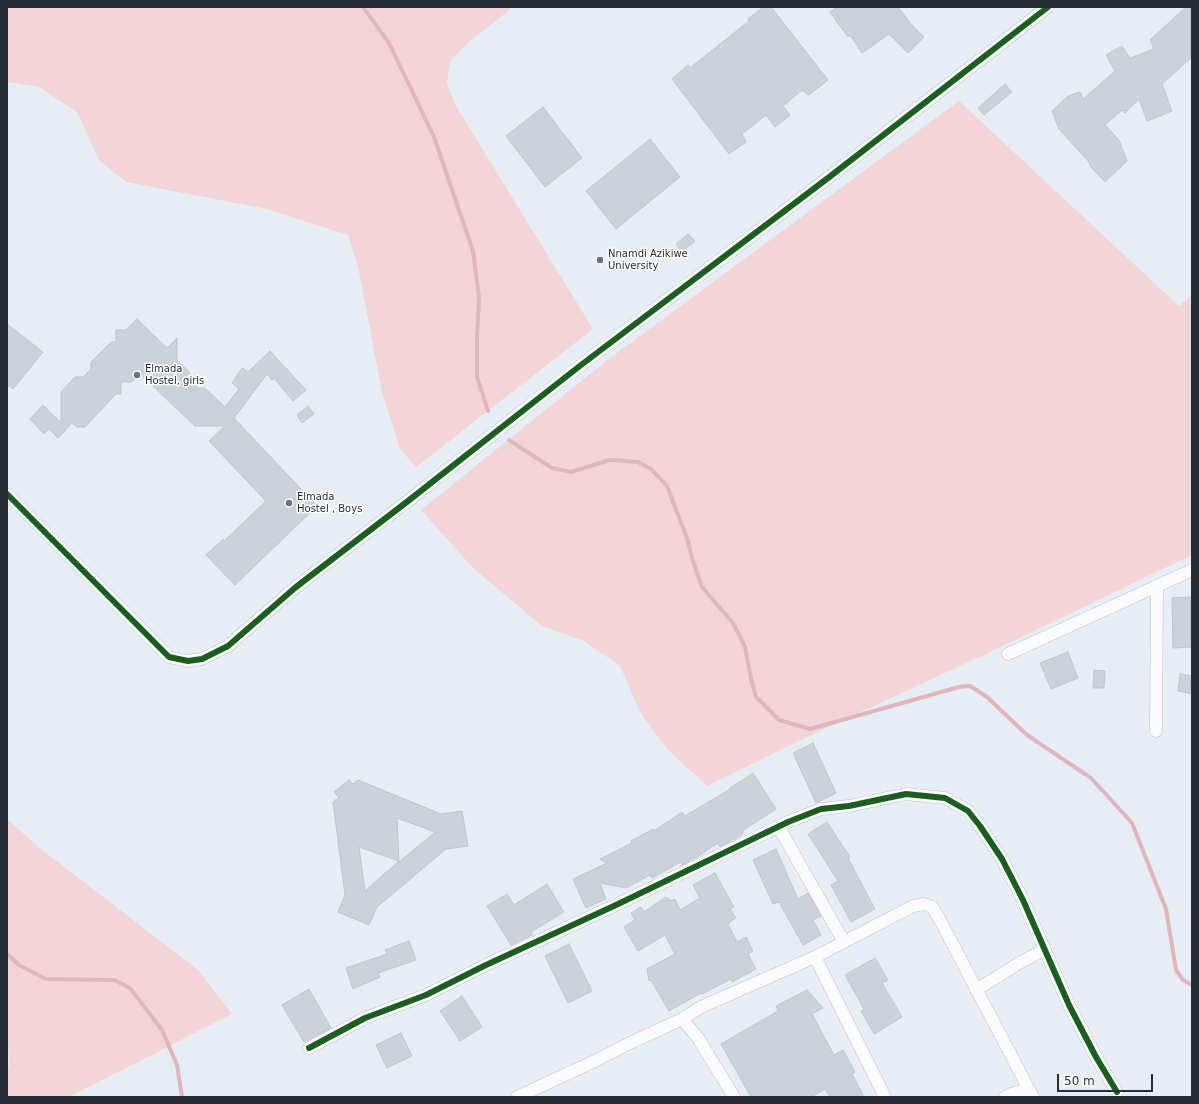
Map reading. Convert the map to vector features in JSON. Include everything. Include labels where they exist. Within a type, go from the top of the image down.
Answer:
[{"type":"street","points":[[7,494],[169,658],[188,661],[202,659],[228,646],[296,587],[420,492],[581,365],[828,178],[1048,7]]},
{"type":"street","points":[[1008,654],[1192,570]]},
{"type":"street","points":[[1156,731],[1157,586]]},
{"type":"street","points":[[309,1048],[365,1018],[426,995],[778,826],[821,809],[849,806],[906,794],[945,798],[968,811],[980,826],[1002,859],[1023,900],[1069,1005],[1096,1057],[1117,1092]]},
{"type":"street","points":[[778,826],[844,942]]},
{"type":"street","points":[[517,1097],[682,1019],[701,1006],[815,957],[913,906],[924,904],[932,908],[939,918],[1030,1093],[1011,1094],[1005,1097]]},
{"type":"street","points":[[976,990],[1021,962],[1044,950]]},
{"type":"street","points":[[815,957],[885,1097]]},
{"type":"street","points":[[682,1019],[698,1038],[734,1097]]},
{"type":"shaded area","points":[[7,7],[513,7],[468,43],[450,61],[447,83],[456,106],[593,329],[416,467],[400,449],[382,392],[358,267],[348,235],[267,209],[126,182],[99,160],[77,112],[39,87],[7,82]]},
{"type":"shaded area","points":[[959,101],[1179,306],[1192,295],[1192,555],[988,653],[811,735],[707,786],[668,750],[641,714],[620,666],[584,641],[542,626],[473,568],[421,510],[610,358]]},
{"type":"shaded area","points":[[7,819],[41,849],[198,970],[232,1014],[69,1097],[7,1097],[7,1070],[9,1065],[7,1043]]},
{"type":"building","points":[[763,7],[771,7],[828,80],[809,95],[802,90],[783,106],[790,115],[775,127],[766,115],[742,134],[746,142],[729,154],[672,79],[688,65],[690,68],[749,21],[748,19]]},
{"type":"building","points":[[837,7],[898,7],[911,24],[924,37],[908,53],[889,34],[862,53],[850,35],[848,37],[830,12]]},
{"type":"building","points":[[1186,7],[1192,7],[1192,57],[1162,84],[1172,111],[1147,121],[1139,99],[1125,113],[1122,110],[1105,125],[1119,140],[1127,161],[1105,182],[1059,129],[1052,111],[1068,96],[1080,92],[1083,99],[1115,71],[1106,55],[1122,46],[1130,58],[1154,49],[1150,40]]},
{"type":"building","points":[[1005,84],[1012,92],[984,115],[978,108]]},
{"type":"building","points":[[543,107],[582,158],[545,187],[506,136]]},
{"type":"building","points":[[650,139],[680,177],[616,229],[586,191]]},
{"type":"building","points":[[688,234],[695,241],[682,252],[676,244]]},
{"type":"building","points":[[137,319],[167,348],[177,338],[177,360],[190,373],[186,376],[198,388],[205,388],[225,407],[239,389],[232,383],[242,368],[248,372],[270,351],[306,390],[293,401],[274,378],[272,380],[267,374],[234,418],[317,506],[235,585],[206,555],[223,539],[224,541],[266,501],[209,441],[225,426],[195,426],[140,374],[132,382],[121,382],[121,394],[116,394],[85,427],[77,427],[72,423],[58,438],[49,429],[44,434],[30,419],[43,405],[61,423],[61,392],[75,377],[83,377],[91,369],[91,362],[111,342],[116,342],[116,330],[126,330]]},
{"type":"building","points":[[7,324],[43,352],[13,389],[7,384]]},
{"type":"building","points":[[308,406],[314,414],[302,423],[297,415]]},
{"type":"building","points":[[1192,597],[1192,647],[1173,648],[1172,598]]},
{"type":"building","points":[[1068,652],[1078,678],[1051,689],[1040,663]]},
{"type":"building","points":[[1094,670],[1105,671],[1104,688],[1093,688]]},
{"type":"building","points":[[1180,674],[1192,676],[1192,694],[1178,691]]},
{"type":"building","points":[[813,743],[836,793],[816,803],[793,753]]},
{"type":"building","points":[[753,773],[776,809],[742,831],[743,834],[733,840],[720,847],[718,843],[682,865],[681,862],[652,878],[650,875],[626,888],[600,883],[606,899],[586,908],[573,879],[607,863],[600,859],[632,843],[631,841],[653,829],[654,831],[682,812],[685,816],[730,789]]},
{"type":"building","points":[[349,780],[353,784],[358,780],[441,814],[462,811],[468,846],[446,849],[377,907],[369,925],[338,912],[345,895],[333,802],[339,798],[334,792]],"holes":[[[397,818],[435,832],[399,862]],[[359,847],[399,861],[365,891]]]},
{"type":"building","points":[[827,822],[850,857],[848,858],[875,909],[851,922],[831,885],[838,881],[808,834]]},
{"type":"building","points":[[776,849],[798,899],[808,893],[821,916],[813,920],[821,935],[803,945],[779,902],[773,904],[753,860]]},
{"type":"building","points":[[715,873],[734,907],[730,909],[736,918],[728,924],[737,942],[746,937],[753,951],[748,954],[756,969],[732,982],[731,979],[702,994],[701,993],[669,1011],[651,980],[649,981],[647,969],[675,954],[665,935],[638,951],[624,927],[635,920],[631,913],[641,907],[644,912],[666,897],[671,901],[675,899],[680,910],[700,898],[693,885]]},
{"type":"building","points":[[547,884],[564,912],[531,932],[532,935],[511,945],[487,906],[507,894],[514,905]]},
{"type":"building","points":[[409,941],[416,960],[378,973],[380,977],[353,989],[346,968],[387,954],[385,950]]},
{"type":"building","points":[[569,944],[592,991],[568,1003],[545,956]]},
{"type":"building","points":[[875,958],[888,980],[882,983],[902,1017],[874,1034],[861,1011],[864,1009],[845,975]]},
{"type":"building","points":[[309,989],[331,1028],[304,1042],[282,1005]]},
{"type":"building","points":[[807,990],[823,1008],[812,1014],[834,1055],[843,1050],[855,1072],[852,1074],[864,1097],[830,1097],[825,1089],[811,1097],[751,1097],[721,1044],[778,1011],[776,1006]]},
{"type":"building","points":[[462,996],[482,1027],[460,1041],[440,1011]]},
{"type":"building","points":[[401,1033],[412,1056],[387,1068],[376,1045]]},
{"type":"waterway","points":[[363,7],[389,43],[434,137],[473,251],[479,297],[477,377],[488,411]]},
{"type":"waterway","points":[[509,440],[552,468],[571,472],[610,460],[638,462],[651,469],[667,486],[687,538],[702,587],[733,623],[745,647],[756,697],[779,720],[810,729],[959,687],[970,686],[987,697],[1027,735],[1091,778],[1132,823],[1166,909],[1176,970],[1183,980],[1192,985]]},
{"type":"waterway","points":[[7,954],[19,965],[46,979],[114,980],[130,988],[162,1030],[177,1065],[182,1097]]},
{"type":"cycle path","points":[[7,494],[169,657],[188,661],[202,659],[228,646],[296,587],[581,365],[828,178],[1048,7]]},
{"type":"cycle path","points":[[309,1048],[365,1018],[426,995],[788,822],[821,809],[849,806],[906,794],[945,798],[968,811],[980,826],[1002,859],[1023,900],[1069,1005],[1096,1057],[1117,1092]]},
{"type":"place","name":"Nnamdi Azikiwe University","points":[[600,260]]},
{"type":"place","name":"Elmada Hostel, girls","points":[[137,375]]},
{"type":"place","name":"Elmada Hostel , Boys","points":[[289,503]]}]
